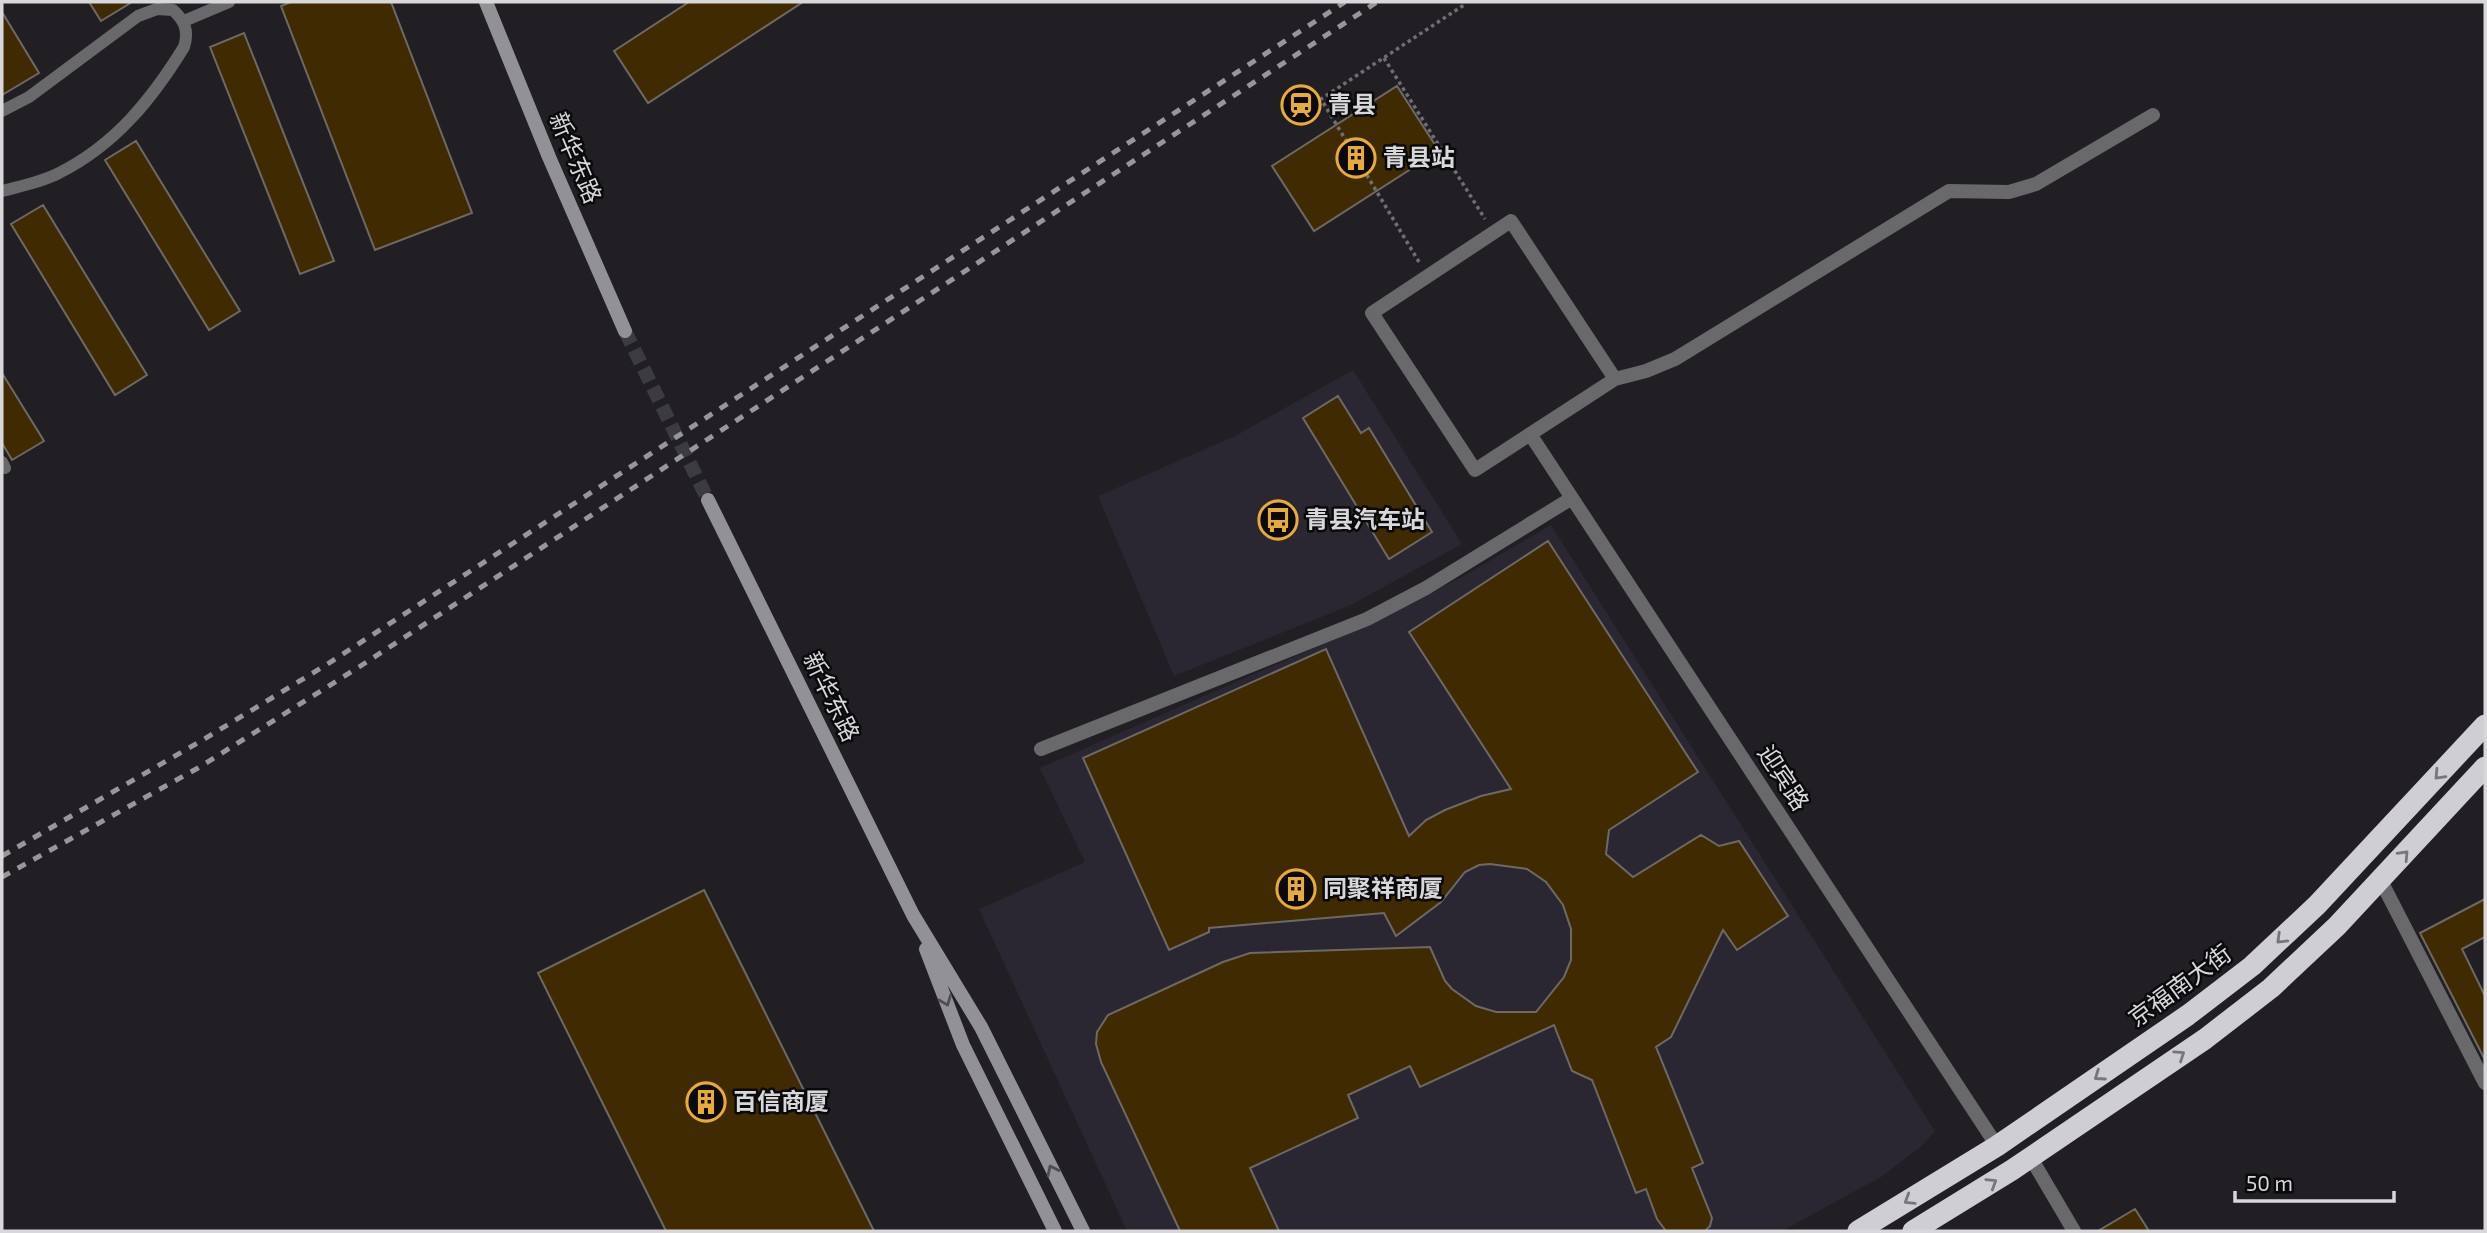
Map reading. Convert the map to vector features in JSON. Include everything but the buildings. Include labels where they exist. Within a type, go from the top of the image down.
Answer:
[{"type":"highway","name":"京福南大街","points":[[1858,1231],[1997,1146],[2188,1015],[2252,967],[2316,905],[2485,725]]},
{"type":"highway","points":[[1913,1231],[2031,1157],[2205,1039],[2271,988],[2337,926],[2485,767]]},
{"type":"main road","name":"新华东路","points":[[486,2],[549,157],[625,331]]},
{"type":"main road","name":"新华东路","points":[[708,500],[913,915],[963,1045],[1055,1231]]},
{"type":"main road","name":"新华东路","points":[[913,915],[982,1027],[1083,1231]]},
{"type":"street","points":[[1615,379],[1511,221],[1372,313],[1475,470],[1615,379],[1646,371],[1675,359],[1949,191],[2009,192],[2036,184],[2153,116]]},
{"type":"street","name":"迎宾路","points":[[1530,434],[1997,1146]]},
{"type":"street","points":[[1041,749],[1367,619],[1426,588],[1572,498]]},
{"type":"street","points":[[2380,879],[2485,1083]]},
{"type":"street","points":[[2031,1157],[2074,1231]]},
{"type":"lane","points":[[184,21],[229,2]]},
{"type":"lane","points":[[2,111],[29,97],[138,16],[157,9],[173,10],[184,21],[187,37],[184,47],[135,116],[87,157],[57,175],[2,191]]},
{"type":"path","points":[[1428,276],[1321,99],[1464,5]]},
{"type":"path","points":[[1384,58],[1494,233]]},
{"type":"shaded area","name":"青县汽车站","points":[[1353,370],[1462,544],[1351,605],[1174,676],[1098,496],[1235,436]]},
{"type":"shaded area","points":[[1551,525],[1935,1131],[1923,1145],[1881,1177],[1782,1231],[1127,1231],[979,909],[1085,862],[1040,768],[1371,623],[1462,577]]},
{"type":"tunnel","points":[[625,331],[708,500]]},
{"type":"railway","points":[[2,856],[326,665],[1345,2]]},
{"type":"railway","points":[[2,877],[198,768],[359,667],[1377,2]]},
{"type":"place","name":"青县","points":[[1301,105]]},
{"type":"place","name":"青县站","points":[[1356,158]]},
{"type":"place","name":"青县汽车站","points":[[1278,520]]},
{"type":"place","name":"同聚祥商厦","points":[[1296,889]]},
{"type":"place","name":"百信商厦","points":[[706,1102]]}]
